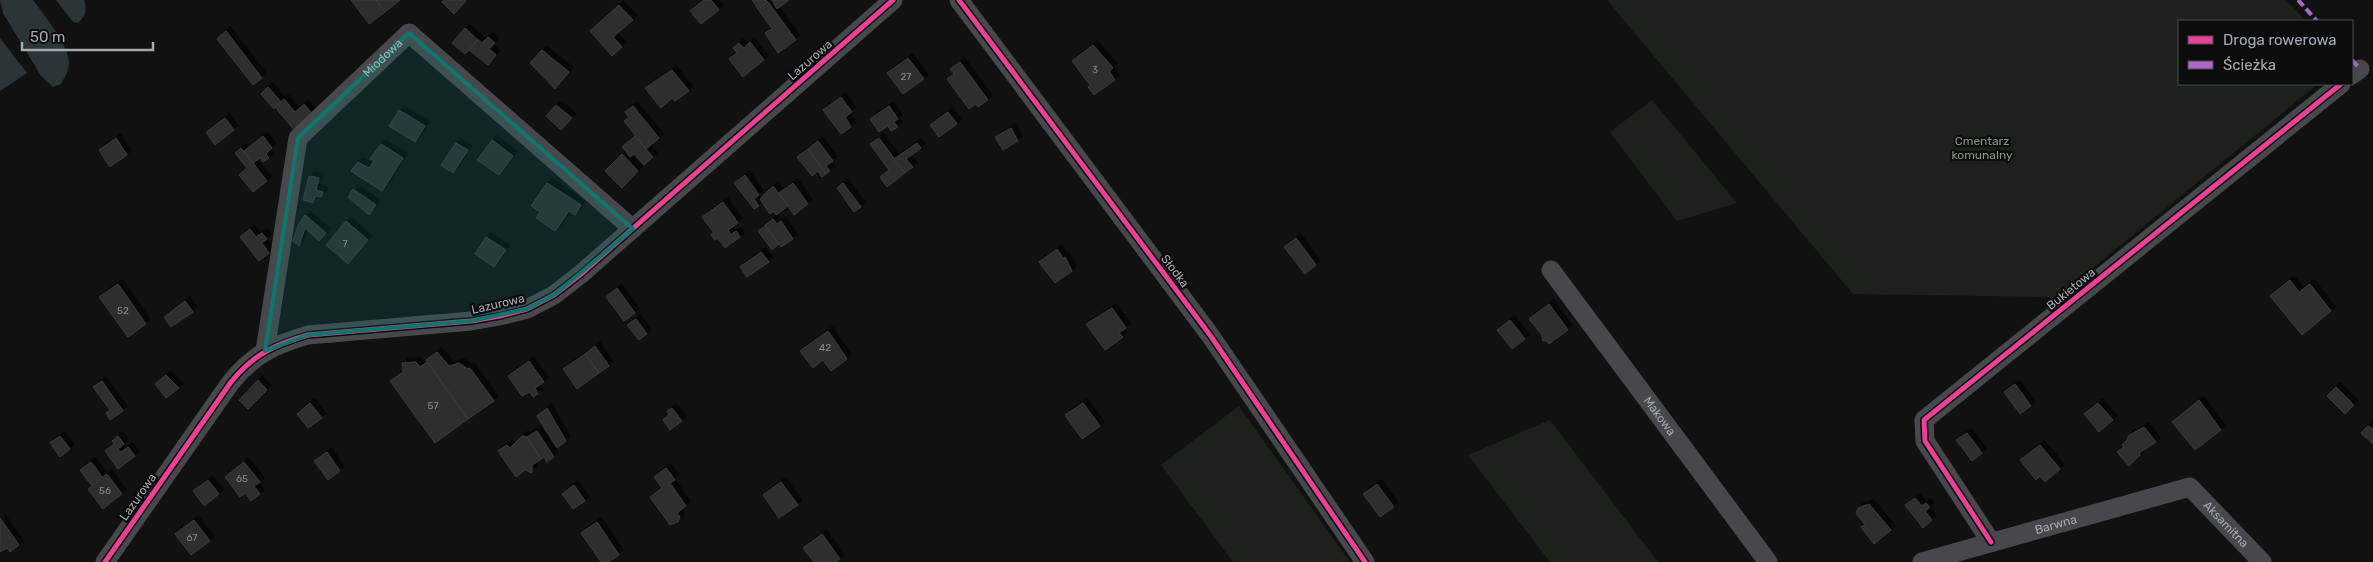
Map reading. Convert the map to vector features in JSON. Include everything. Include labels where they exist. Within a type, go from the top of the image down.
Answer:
[{"type":"street","name":"Lazurowa","points":[[105,562],[231,382],[255,357],[287,341],[308,335],[471,321],[527,309],[554,295],[633,229],[893,0]]},
{"type":"street","name":"Słodka","points":[[958,0],[1210,335],[1365,562]]},
{"type":"street","name":"Miodowa","points":[[265,351],[298,138],[410,33],[633,229]]},
{"type":"street","name":"Bukietowa","points":[[1991,542],[1925,441],[1924,420],[2340,85]]},
{"type":"street","name":"Makowa","points":[[1551,270],[1768,562]]},
{"type":"street","name":"Barwna","points":[[1922,562],[2190,487]]},
{"type":"street","name":"Aksamitna","points":[[2190,487],[2262,562]]},
{"type":"highlighted area","points":[[409,33],[633,229],[554,295],[527,309],[471,321],[308,335],[265,351],[298,138]]},
{"type":"green space","name":"Cmentarz komunalny","points":[[1607,0],[2286,0],[2305,20],[2178,20],[2178,85],[2317,85],[2057,297],[1853,294]]},
{"type":"green space","points":[[1652,100],[1737,203],[1677,221],[1610,132]]},
{"type":"green space","points":[[1239,406],[1350,562],[1233,562],[1161,465]]},
{"type":"green space","points":[[1550,420],[1658,562],[1550,562],[1468,455]]},
{"type":"shaded area","points":[[0,0],[33,0],[49,21],[68,55],[68,68],[61,84],[53,87],[41,76],[3,13]]},
{"type":"shaded area","points":[[56,0],[84,0],[86,10],[83,18],[78,23],[73,22]]},
{"type":"shaded area","points":[[0,38],[27,73],[0,91]]},
{"type":"building","points":[[351,0],[376,0],[385,12],[369,24]]},
{"type":"building","points":[[376,0],[400,0],[385,12]]},
{"type":"building","points":[[445,0],[466,1],[454,14],[442,2]]},
{"type":"building","points":[[704,0],[711,0],[719,10],[701,24],[690,11]]},
{"type":"building","points":[[752,0],[766,0],[768,2],[758,9]]},
{"type":"building","points":[[772,0],[789,0],[777,9]]},
{"type":"building","points":[[768,2],[796,40],[778,53],[765,33],[772,29],[758,9]]},
{"type":"building","points":[[619,5],[633,20],[613,37],[622,47],[612,56],[590,31]]},
{"type":"building","points":[[465,28],[478,40],[465,54],[452,43]]},
{"type":"building","points":[[226,31],[262,78],[253,85],[217,39]]},
{"type":"building","points":[[488,37],[495,43],[489,49],[496,55],[488,65],[469,50],[478,40],[482,43]]},
{"type":"building","points":[[750,42],[764,60],[743,77],[729,59],[737,53],[733,48],[739,43],[744,48]]},
{"type":"building","points":[[1093,45],[1113,68],[1109,71],[1115,80],[1094,95],[1088,87],[1090,85],[1072,61]]},
{"type":"building","points":[[542,50],[569,72],[555,89],[530,63]]},
{"type":"building","points":[[908,58],[924,79],[903,94],[887,73]]},
{"type":"building","points":[[960,62],[988,100],[978,107],[976,104],[969,109],[947,79],[954,74],[950,69]]},
{"type":"building","points":[[672,70],[689,91],[675,101],[672,98],[661,108],[645,88]]},
{"type":"building","points":[[268,87],[281,102],[274,109],[261,94]]},
{"type":"building","points":[[841,97],[852,112],[845,117],[851,127],[841,134],[823,110]]},
{"type":"building","points":[[284,99],[295,112],[304,104],[313,115],[295,131],[275,107]]},
{"type":"building","points":[[556,105],[572,118],[561,130],[546,116]]},
{"type":"building","points":[[633,106],[659,138],[646,149],[624,121],[629,117],[625,112]]},
{"type":"building","points":[[889,106],[898,119],[894,122],[898,127],[891,131],[888,126],[879,132],[870,119]]},
{"type":"building","points":[[399,110],[425,126],[415,142],[389,126]]},
{"type":"building","points":[[948,112],[957,124],[939,137],[930,125]]},
{"type":"building","points":[[225,118],[234,130],[215,145],[206,132]]},
{"type":"building","points":[[1011,128],[1018,141],[1003,150],[995,137]]},
{"type":"building","points":[[263,136],[272,148],[266,154],[269,158],[263,162],[260,158],[253,163],[244,151]]},
{"type":"building","points":[[635,136],[653,157],[644,165],[634,154],[630,157],[622,147]]},
{"type":"building","points":[[116,138],[127,155],[110,167],[99,150]]},
{"type":"building","points":[[879,138],[905,173],[887,187],[880,177],[889,170],[870,144]]},
{"type":"building","points":[[492,140],[513,156],[499,175],[477,160]]},
{"type":"building","points":[[818,141],[833,161],[826,166],[830,171],[826,174],[808,149]]},
{"type":"building","points":[[456,143],[468,150],[453,173],[441,165]]},
{"type":"building","points":[[917,143],[921,148],[906,159],[913,167],[905,173],[894,159]]},
{"type":"building","points":[[381,144],[403,158],[382,191],[351,171],[358,162],[369,168],[374,161],[370,159]]},
{"type":"building","points":[[241,148],[267,181],[253,192],[239,175],[247,168],[235,153]]},
{"type":"building","points":[[808,149],[826,174],[822,177],[818,171],[812,176],[797,157]]},
{"type":"building","points":[[622,154],[638,171],[622,188],[605,171]]},
{"type":"building","points":[[745,175],[759,195],[754,199],[759,206],[754,209],[734,183]]},
{"type":"building","points":[[309,176],[319,178],[316,190],[323,192],[321,197],[315,196],[313,203],[303,200]]},
{"type":"building","points":[[547,183],[581,205],[575,215],[569,211],[555,231],[536,218],[540,212],[531,206]]},
{"type":"building","points":[[793,183],[808,204],[794,215],[779,193]]},
{"type":"building","points":[[843,183],[861,207],[854,212],[837,188]]},
{"type":"building","points":[[773,186],[788,206],[776,215],[774,211],[770,214],[760,199]]},
{"type":"building","points":[[353,189],[376,205],[369,215],[348,197]]},
{"type":"building","points":[[723,202],[738,223],[728,230],[731,235],[736,231],[740,237],[725,248],[718,238],[715,240],[711,235],[714,233],[702,217]]},
{"type":"building","points":[[305,215],[326,233],[319,241],[305,228],[299,246],[293,241],[299,223]]},
{"type":"building","points":[[773,219],[777,224],[781,221],[793,239],[781,247],[765,225]]},
{"type":"building","points":[[346,221],[368,240],[348,264],[326,245]]},
{"type":"building","points":[[765,226],[779,244],[772,250],[758,231]]},
{"type":"building","points":[[250,229],[256,237],[262,233],[267,239],[262,243],[269,253],[259,261],[240,237]]},
{"type":"building","points":[[486,237],[506,250],[494,267],[475,254]]},
{"type":"building","points":[[1296,238],[1316,265],[1305,274],[1284,247]]},
{"type":"building","points":[[1057,249],[1063,258],[1065,257],[1072,271],[1055,283],[1039,262]]},
{"type":"building","points":[[761,252],[769,262],[747,277],[740,267]]},
{"type":"building","points":[[2290,280],[2299,292],[2310,284],[2331,311],[2302,335],[2270,296]]},
{"type":"building","points":[[118,284],[146,324],[128,337],[99,297]]},
{"type":"building","points":[[617,288],[635,313],[624,321],[606,297]]},
{"type":"building","points":[[185,301],[193,312],[171,327],[164,317]]},
{"type":"building","points":[[1549,304],[1568,330],[1549,344],[1543,341],[1542,335],[1529,319]]},
{"type":"building","points":[[1112,308],[1126,328],[1119,333],[1123,337],[1105,350],[1086,324]]},
{"type":"building","points":[[636,319],[647,334],[639,340],[627,325]]},
{"type":"building","points":[[1510,320],[1525,339],[1512,349],[1497,330]]},
{"type":"building","points":[[828,331],[847,359],[831,371],[823,360],[813,368],[800,351]]},
{"type":"building","points":[[595,346],[609,366],[599,373],[585,354]]},
{"type":"building","points":[[437,352],[449,366],[459,363],[468,369],[470,368],[494,401],[468,419],[426,360]]},
{"type":"building","points":[[585,354],[599,373],[577,389],[563,369]]},
{"type":"building","points":[[529,361],[544,382],[535,388],[538,394],[533,397],[530,392],[522,396],[508,376]]},
{"type":"building","points":[[416,362],[420,367],[427,362],[468,419],[435,443],[390,381],[403,372],[402,363]]},
{"type":"building","points":[[166,375],[179,388],[166,398],[155,384]]},
{"type":"building","points":[[258,380],[267,390],[248,409],[239,400]]},
{"type":"building","points":[[102,381],[123,411],[110,420],[106,413],[110,410],[93,387]]},
{"type":"building","points":[[2015,384],[2031,406],[2020,414],[2004,392]]},
{"type":"building","points":[[2336,387],[2354,405],[2345,414],[2327,396]]},
{"type":"building","points":[[2199,400],[2221,430],[2195,450],[2172,422]]},
{"type":"building","points":[[310,403],[322,418],[308,428],[297,414]]},
{"type":"building","points":[[1083,403],[1100,426],[1082,439],[1065,415]]},
{"type":"building","points":[[2098,403],[2113,420],[2099,432],[2084,414]]},
{"type":"building","points":[[547,408],[566,441],[557,448],[537,416]]},
{"type":"building","points":[[672,408],[682,421],[670,430],[663,420],[669,415],[667,411]]},
{"type":"building","points":[[2368,426],[2373,429],[2373,444],[2361,433]]},
{"type":"building","points":[[2144,427],[2156,442],[2139,453],[2140,455],[2129,466],[2117,452],[2124,447],[2122,445],[2128,439],[2128,436]]},
{"type":"building","points":[[537,431],[554,457],[547,462],[544,457],[541,459],[527,437]]},
{"type":"building","points":[[1967,433],[1982,453],[1972,461],[1956,440]]},
{"type":"building","points":[[60,436],[70,449],[60,457],[50,443]]},
{"type":"building","points":[[118,436],[124,444],[118,449],[121,452],[128,447],[135,456],[118,469],[105,451],[114,444],[112,441]]},
{"type":"building","points":[[522,436],[527,437],[541,459],[532,465],[532,473],[525,470],[516,477],[498,451],[507,445],[510,448]]},
{"type":"building","points":[[2040,445],[2060,469],[2045,482],[2040,476],[2036,480],[2020,460]]},
{"type":"building","points":[[327,452],[340,471],[328,480],[314,461]]},
{"type":"building","points":[[91,462],[103,478],[92,486],[80,470]]},
{"type":"building","points":[[244,462],[260,482],[254,486],[260,494],[251,501],[245,493],[240,497],[225,477]]},
{"type":"building","points":[[666,468],[675,480],[670,483],[686,506],[677,513],[680,517],[678,522],[670,525],[650,497],[662,488],[654,477]]},
{"type":"building","points":[[107,474],[122,494],[103,509],[88,489]]},
{"type":"building","points":[[208,480],[219,494],[204,506],[193,491]]},
{"type":"building","points":[[781,482],[798,505],[779,518],[763,495]]},
{"type":"building","points":[[1377,484],[1394,507],[1380,517],[1363,494]]},
{"type":"building","points":[[574,485],[585,501],[573,509],[562,494]]},
{"type":"building","points":[[1915,498],[1922,506],[1926,503],[1930,507],[1925,511],[1932,520],[1923,528],[1905,505]]},
{"type":"building","points":[[1869,504],[1891,530],[1874,544],[1861,527],[1865,525],[1856,513],[1858,508]]},
{"type":"building","points":[[0,518],[19,545],[10,552],[7,548],[0,552]]},
{"type":"building","points":[[194,520],[210,541],[191,555],[175,534]]},
{"type":"building","points":[[597,522],[619,555],[609,562],[601,562],[581,533]]},
{"type":"building","points":[[822,534],[840,559],[836,562],[814,562],[803,548]]},
{"type":"marked path","points":[[2298,0],[2316,20]]},
{"type":"marked path","points":[[2353,61],[2360,69]]},
{"type":"cycle path","points":[[105,562],[231,382],[257,357],[275,347],[308,335],[471,321],[527,309],[554,295],[581,274],[893,0]]},
{"type":"cycle path","points":[[959,0],[1210,335],[1365,562]]},
{"type":"cycle path","points":[[1991,542],[1925,441],[1924,420],[2340,85]]}]
